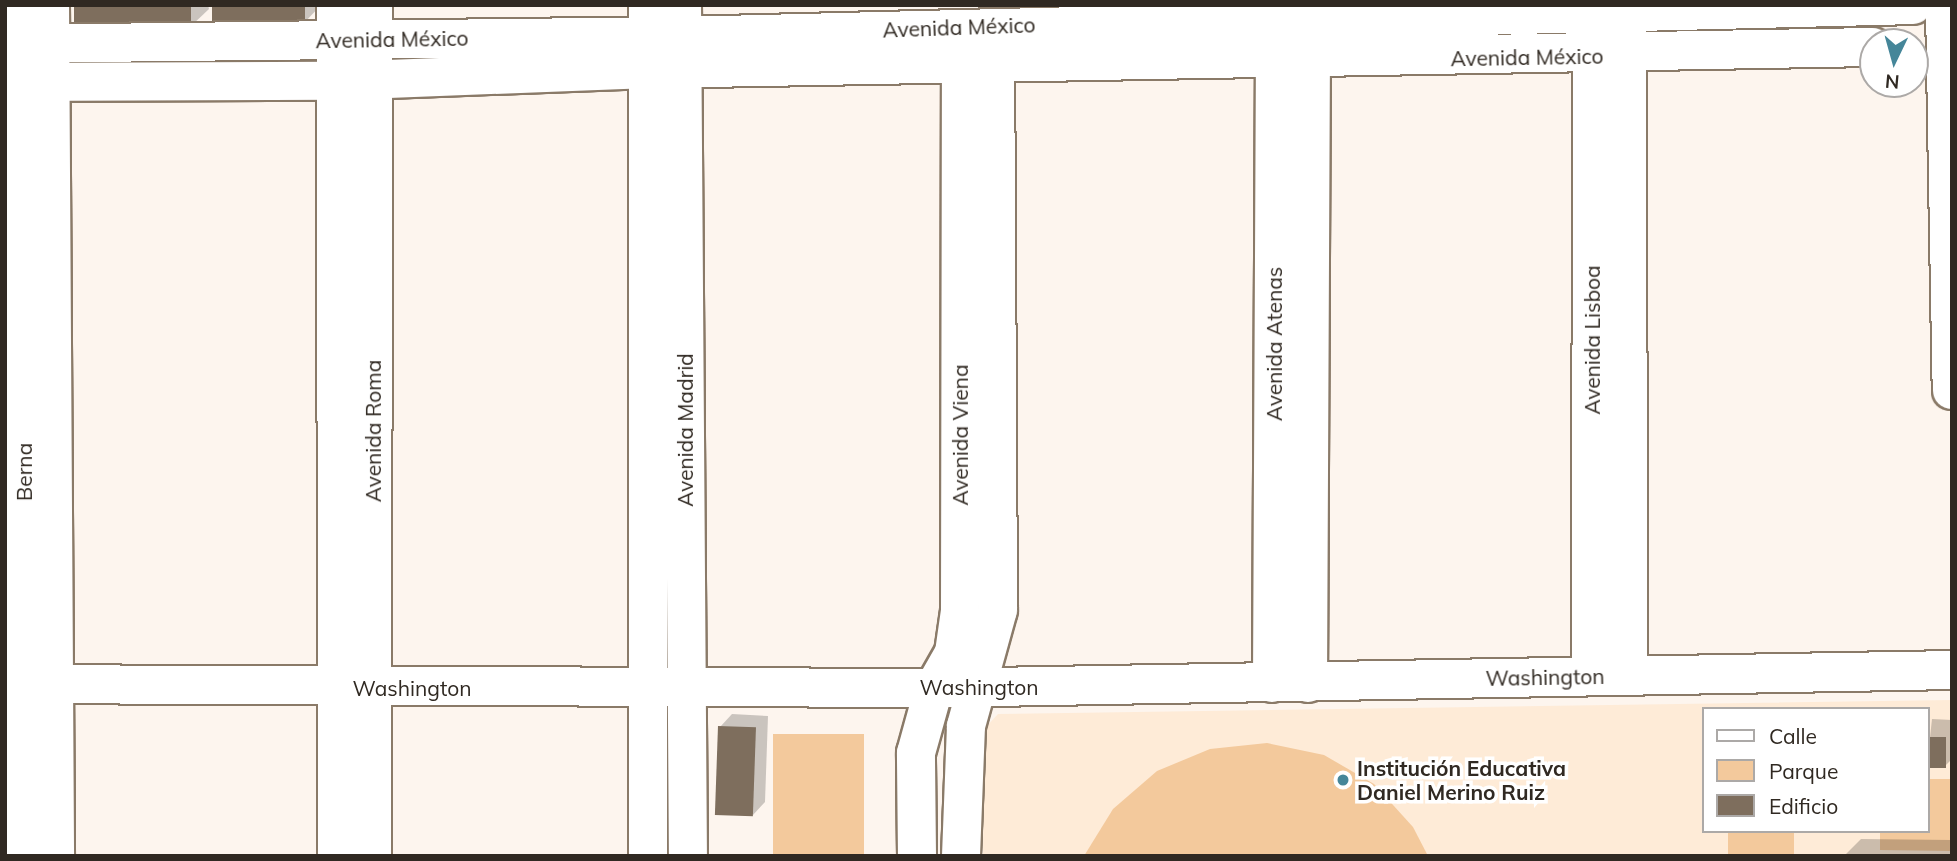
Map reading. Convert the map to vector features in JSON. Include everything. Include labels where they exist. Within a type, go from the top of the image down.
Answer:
[{"type":"street","name":"Berna","points":[[21,5],[32,34],[26,81],[28,684],[24,856]]},
{"type":"street","name":"Avenida México","points":[[32,34],[355,23],[665,37],[978,32],[1292,11],[1913,5]]},
{"type":"street","points":[[1945,5],[1937,44],[1952,390]]},
{"type":"street","name":"Avenida Lisboa","points":[[1609,9],[1610,675]]},
{"type":"street","name":"Avenida Atenas","points":[[1290,683],[1294,61],[1292,11]]},
{"type":"street","name":"Avenida Roma","points":[[355,23],[356,688],[372,856]]},
{"type":"street","name":"Avenida México","points":[[978,32],[1294,61],[1859,47]]},
{"type":"street","name":"Avenida Viena","points":[[961,856],[963,755],[976,687],[991,654],[998,610],[978,32]]},
{"type":"street","name":"Avenida Viena","points":[[916,856],[916,753],[934,688],[954,653],[960,611],[978,32]]},
{"type":"street","name":"Avenida México","points":[[26,81],[354,80],[665,37]]},
{"type":"street","name":"Avenida Madrid","points":[[648,856],[647,686],[665,37]]},
{"type":"street","name":"Avenida Madrid","points":[[665,37],[687,686],[688,856]]},
{"type":"street","name":"Washington","points":[[28,684],[356,688],[934,688],[1952,670]]},
{"type":"street","name":"Berna","points":[[28,684],[55,856]]},
{"type":"street","name":"Avenida Roma","points":[[337,856],[356,688]]},
{"type":"shaded area","name":"Institución Educativa Daniel Merino Ruiz","points":[[1952,700],[1952,856],[983,856],[984,729],[998,714]]},
{"type":"green space","points":[[773,734],[864,734],[864,856],[773,856]]},
{"type":"green space","points":[[1267,743],[1324,755],[1374,784],[1413,827],[1428,856],[1084,856],[1113,809],[1157,771],[1210,749]]},
{"type":"green space","points":[[1929,779],[1952,779],[1952,851],[1880,850],[1880,833],[1929,833]]},
{"type":"green space","points":[[1728,833],[1794,833],[1794,854],[1728,854]]},
{"type":"building","points":[[74,5],[191,5],[191,29],[74,29]]},
{"type":"building","points":[[212,5],[305,5],[305,25],[212,25]]},
{"type":"building","points":[[718,726],[756,727],[753,816],[715,815]]},
{"type":"building","points":[[1929,737],[1946,737],[1946,768],[1929,768]]},
{"type":"place","name":"Institución Educativa Daniel Merino Ruiz","points":[[1343,780]]}]
